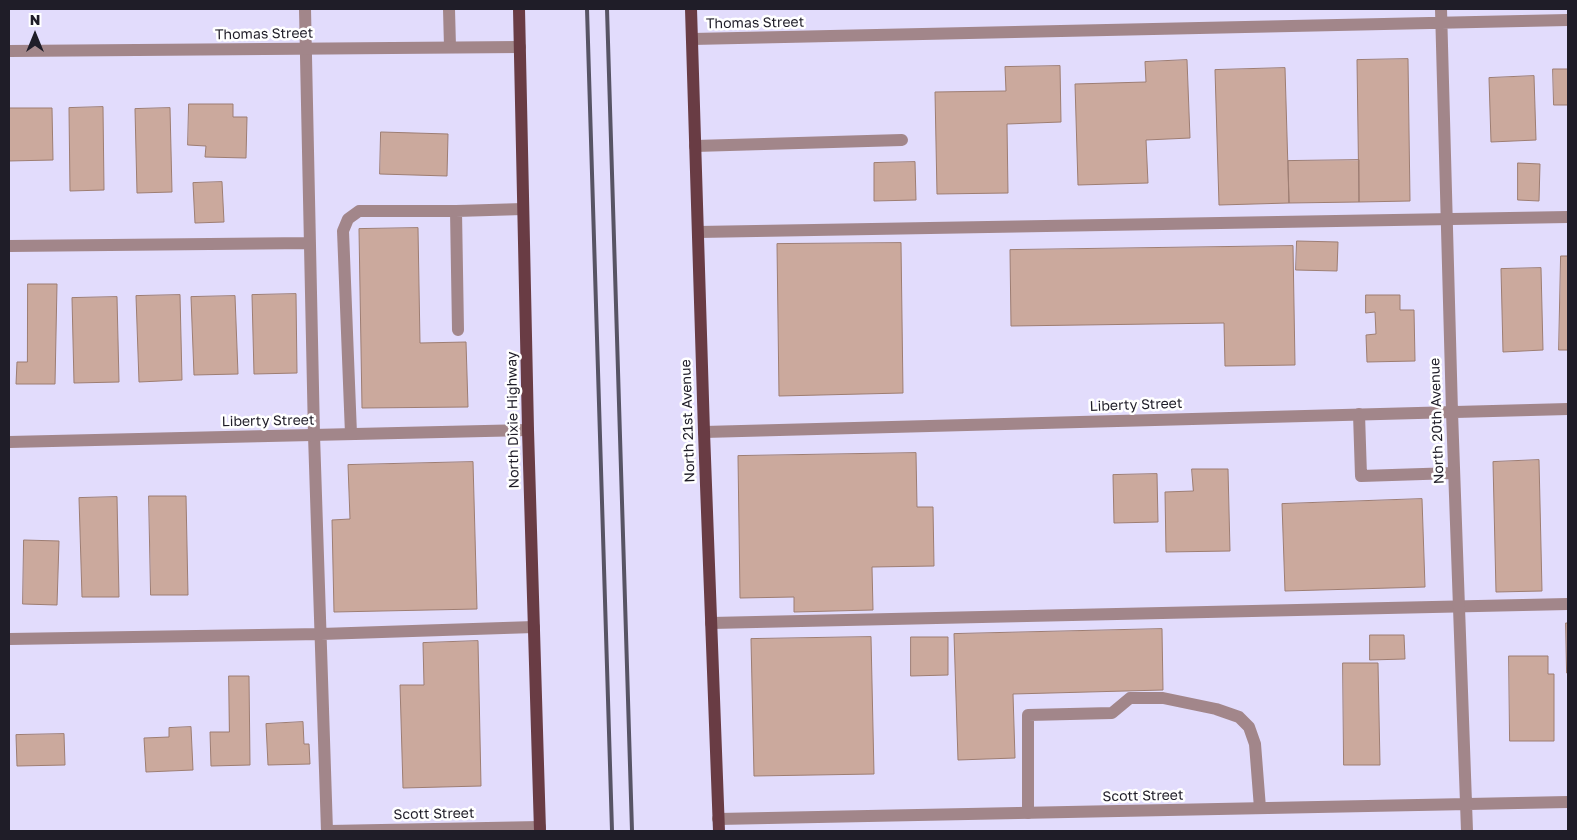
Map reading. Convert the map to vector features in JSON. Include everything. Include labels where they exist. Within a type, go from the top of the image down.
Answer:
[{"type":"main road","name":"North Dixie Highway","points":[[519,9],[528,430],[540,829]]},
{"type":"main road","name":"North 21st Avenue","points":[[691,9],[718,825]]},
{"type":"street","points":[[305,9],[314,435],[328,831]]},
{"type":"street","points":[[449,9],[450,47]]},
{"type":"street","name":"North 20th Avenue","points":[[1441,9],[1452,412],[1467,831]]},
{"type":"street","name":"Thomas Street","points":[[692,39],[1568,20]]},
{"type":"street","name":"Thomas Street","points":[[9,51],[520,47]]},
{"type":"street","points":[[695,146],[902,140]]},
{"type":"street","points":[[351,434],[343,231],[348,219],[359,211],[524,209]]},
{"type":"street","points":[[456,211],[458,330]]},
{"type":"street","points":[[698,232],[1568,218]]},
{"type":"street","points":[[9,246],[310,244]]},
{"type":"street","name":"Liberty Street","points":[[704,432],[1568,409]]},
{"type":"street","points":[[1359,414],[1361,476],[1454,474]]},
{"type":"street","name":"Liberty Street","points":[[9,442],[528,430]]},
{"type":"street","points":[[711,623],[1568,604]]},
{"type":"street","points":[[9,639],[321,634],[534,627]]},
{"type":"street","points":[[1028,813],[1028,715],[1112,713],[1130,698],[1163,698],[1216,709],[1239,717],[1249,727],[1255,744],[1260,808]]},
{"type":"street","name":"Scott Street","points":[[718,825],[1028,813],[1568,802]]},
{"type":"street","name":"Scott Street","points":[[328,831],[540,829]]},
{"type":"building","points":[[1408,59],[1410,201],[1359,202],[1357,60]]},
{"type":"building","points":[[1187,60],[1190,138],[1146,140],[1148,183],[1078,185],[1075,84],[1146,82],[1145,62]]},
{"type":"building","points":[[1060,66],[1061,122],[1007,124],[1008,193],[937,194],[935,92],[1006,91],[1005,67]]},
{"type":"building","points":[[1285,68],[1289,203],[1219,205],[1215,70]]},
{"type":"building","points":[[1553,69],[1568,69],[1568,105],[1554,105]]},
{"type":"building","points":[[1534,76],[1536,140],[1491,142],[1489,78]]},
{"type":"building","points":[[189,104],[233,104],[233,117],[247,117],[246,158],[205,157],[206,146],[188,145]]},
{"type":"building","points":[[103,107],[104,190],[70,191],[69,108]]},
{"type":"building","points":[[9,108],[52,108],[53,160],[9,161]]},
{"type":"building","points":[[170,108],[172,192],[137,193],[135,109]]},
{"type":"building","points":[[381,132],[448,134],[447,176],[380,174]]},
{"type":"building","points":[[1359,160],[1359,202],[1289,203],[1288,161]]},
{"type":"building","points":[[915,162],[916,200],[874,201],[874,163]]},
{"type":"building","points":[[1518,163],[1540,164],[1539,201],[1518,200]]},
{"type":"building","points":[[222,182],[224,222],[195,223],[193,183]]},
{"type":"building","points":[[418,228],[420,343],[466,342],[468,407],[362,408],[359,229]]},
{"type":"building","points":[[1297,241],[1338,242],[1337,271],[1296,270]]},
{"type":"building","points":[[901,243],[903,393],[779,396],[777,244]]},
{"type":"building","points":[[1293,246],[1295,365],[1225,366],[1224,323],[1011,326],[1010,250]]},
{"type":"building","points":[[1561,256],[1568,256],[1568,350],[1559,350]]},
{"type":"building","points":[[1541,268],[1543,350],[1503,352],[1501,269]]},
{"type":"building","points":[[28,284],[57,284],[55,384],[16,384],[17,362],[27,362]]},
{"type":"building","points":[[296,294],[297,373],[254,374],[252,295]]},
{"type":"building","points":[[180,295],[182,380],[139,382],[136,296]]},
{"type":"building","points":[[1366,295],[1400,295],[1400,310],[1414,310],[1415,361],[1367,362],[1366,335],[1376,334],[1375,312],[1366,313]]},
{"type":"building","points":[[235,296],[238,374],[194,375],[191,297]]},
{"type":"building","points":[[117,297],[119,382],[74,383],[72,298]]},
{"type":"building","points":[[916,453],[917,507],[933,507],[934,566],[872,567],[873,610],[794,612],[794,597],[740,598],[738,456]]},
{"type":"building","points":[[1539,460],[1542,591],[1496,592],[1493,462]]},
{"type":"building","points":[[473,462],[477,609],[334,612],[332,520],[350,519],[348,465]]},
{"type":"building","points":[[1192,469],[1228,469],[1230,551],[1166,552],[1165,492],[1193,491]]},
{"type":"building","points":[[1157,474],[1158,522],[1114,523],[1113,475]]},
{"type":"building","points":[[149,496],[186,496],[188,595],[151,595]]},
{"type":"building","points":[[117,497],[119,597],[82,597],[79,498]]},
{"type":"building","points":[[1422,499],[1425,587],[1285,591],[1282,504]]},
{"type":"building","points":[[24,540],[59,541],[57,605],[23,604]]},
{"type":"building","points":[[1566,623],[1568,623],[1568,673],[1567,673]]},
{"type":"building","points":[[1162,629],[1163,690],[1013,694],[1015,758],[958,760],[954,634]]},
{"type":"building","points":[[1370,635],[1404,635],[1405,659],[1370,660]]},
{"type":"building","points":[[871,637],[874,774],[754,776],[751,639]]},
{"type":"building","points":[[911,637],[948,637],[948,675],[911,676]]},
{"type":"building","points":[[478,641],[481,786],[403,788],[400,685],[424,685],[423,643]]},
{"type":"building","points":[[1509,656],[1548,656],[1548,674],[1554,674],[1554,741],[1510,741]]},
{"type":"building","points":[[1343,663],[1378,663],[1380,765],[1344,765]]},
{"type":"building","points":[[229,676],[249,676],[250,765],[211,766],[210,732],[229,732]]},
{"type":"building","points":[[303,722],[304,744],[309,744],[310,764],[268,765],[266,724]]},
{"type":"building","points":[[191,727],[193,770],[146,772],[144,738],[169,737],[169,728]]},
{"type":"building","points":[[64,734],[65,765],[17,766],[16,735]]},
{"type":"railway","points":[[587,9],[612,831]]},
{"type":"railway","points":[[607,9],[632,831]]}]
